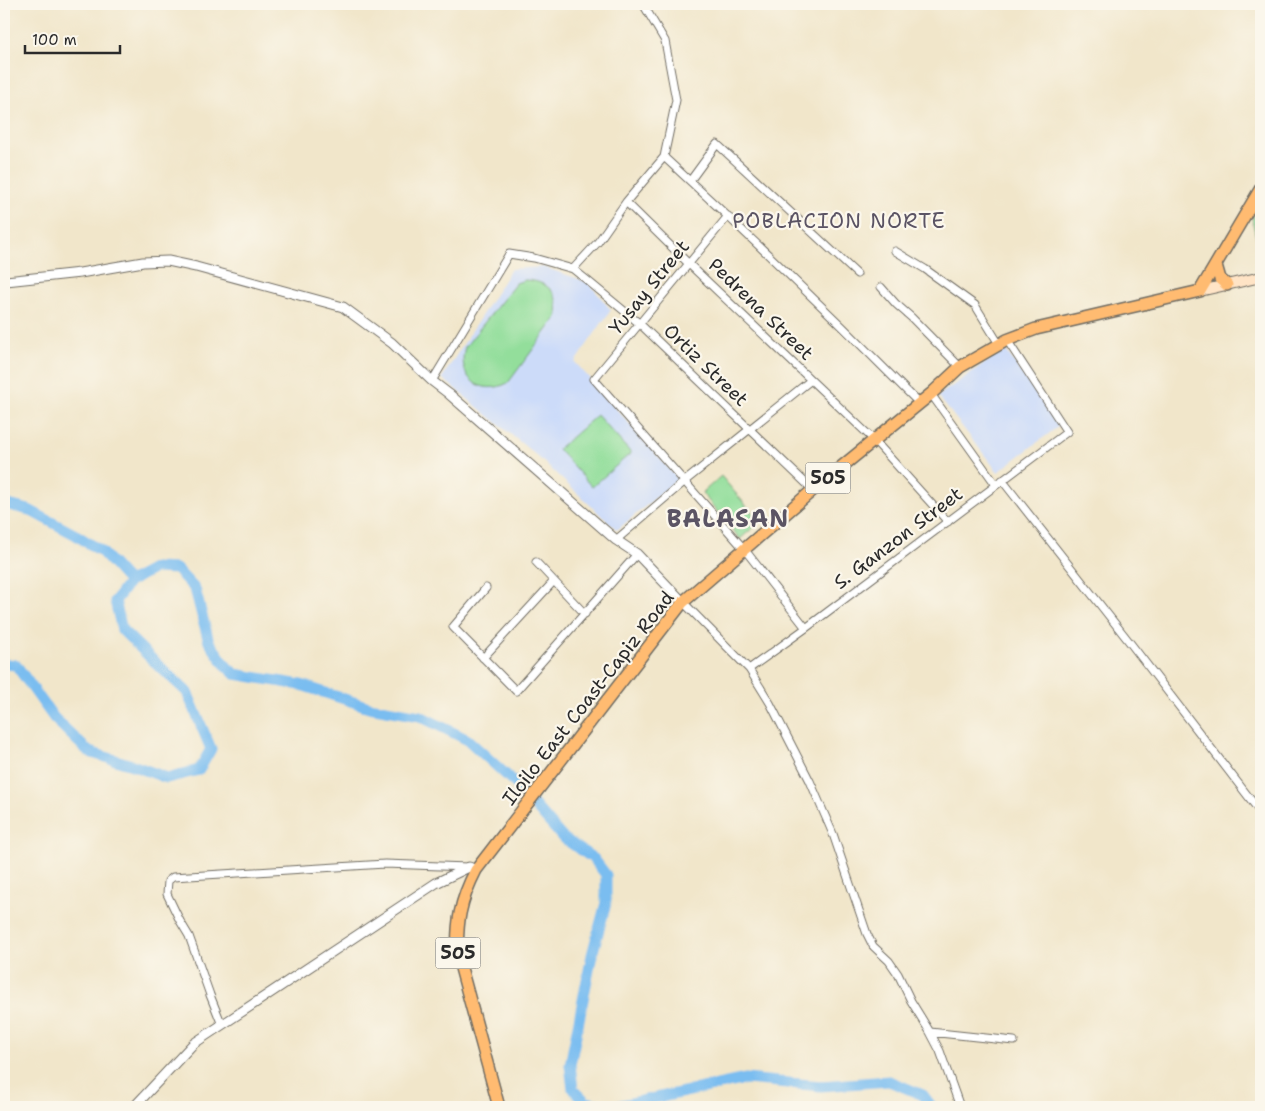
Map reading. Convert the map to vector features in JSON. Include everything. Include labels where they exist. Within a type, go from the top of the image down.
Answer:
[{"type":"main road","points":[[1200,291],[1261,188]]},
{"type":"main road","points":[[1216,265],[1220,278],[1228,285]]},
{"type":"main road","points":[[1200,291],[1261,277]]},
{"type":"main road","name":"Iloilo East Coast-Capiz Road","points":[[499,1107],[458,957],[457,935],[460,910],[473,868],[540,789],[683,602],[813,490],[931,394],[960,367],[1003,342],[1036,330],[1200,291]]},
{"type":"street","points":[[432,381],[509,254],[534,258],[572,270],[598,242],[626,202],[664,157],[676,100],[665,41],[643,4]]},
{"type":"street","points":[[690,182],[718,144],[858,274]]},
{"type":"street","points":[[664,157],[863,346],[919,403]]},
{"type":"street","name":"Pedrena Street","points":[[626,202],[874,440],[948,522]]},
{"type":"street","name":"Yusay Street","points":[[685,481],[594,379],[728,216]]},
{"type":"street","points":[[895,251],[925,269],[975,305],[1003,342]]},
{"type":"street","points":[[5,281],[80,273],[142,262],[168,261],[343,307],[392,342],[432,381],[616,540],[637,554],[749,669],[770,703],[810,781],[833,834],[867,934],[873,946],[889,961],[898,974],[911,1001],[930,1032],[940,1052],[960,1107]]},
{"type":"street","name":"Ortiz Street","points":[[572,270],[640,324],[813,490]]},
{"type":"street","points":[[881,287],[960,367]]},
{"type":"street","name":"S. Ganzon Street","points":[[749,669],[1066,432],[1003,342]]},
{"type":"street","points":[[616,540],[685,481],[811,380]]},
{"type":"street","points":[[931,394],[999,483],[1131,644],[1261,813]]},
{"type":"street","points":[[685,481],[744,550],[806,628]]},
{"type":"street","points":[[486,588],[453,627],[516,691],[637,554]]},
{"type":"street","points":[[536,562],[585,614]]},
{"type":"street","points":[[483,658],[554,581]]},
{"type":"street","points":[[223,1024],[210,995],[189,936],[167,894],[168,881],[173,877],[385,864],[473,868]]},
{"type":"street","points":[[134,1107],[193,1044],[436,883],[473,868]]},
{"type":"street","points":[[930,1032],[1014,1041]]},
{"type":"shaded area","points":[[543,267],[588,282],[611,310],[575,362],[678,479],[617,530],[537,456],[442,378],[511,269]]},
{"type":"shaded area","points":[[1005,349],[1059,426],[998,472],[938,396]]},
{"type":"green space","points":[[1261,203],[1261,260],[1252,219]]},
{"type":"green space","points":[[525,280],[541,283],[551,290],[557,302],[557,317],[508,383],[498,387],[488,388],[480,386],[467,375],[463,358],[465,347],[516,283]]},
{"type":"green space","points":[[597,415],[631,453],[592,487],[558,449]]},
{"type":"green space","points":[[721,476],[760,522],[740,539],[702,493]]},
{"type":"waterway","points":[[4,504],[29,510],[76,535],[101,551],[129,582]]},
{"type":"waterway","points":[[4,664],[16,665],[54,718],[89,752],[167,778],[199,770],[211,749],[187,692],[122,630],[115,601],[129,582],[155,568],[176,569],[195,589],[209,642],[227,667],[235,674],[301,685],[369,707],[420,716],[468,740],[515,783],[562,837],[594,859],[606,875],[606,903],[592,955],[570,1065],[573,1089],[586,1102],[610,1107]]},
{"type":"waterway","points":[[613,1107],[746,1079],[821,1086],[889,1081],[923,1095],[932,1107]]},
{"type":"district","name":"POBLACION NORTE","points":[[839,221]]},
{"type":"district","name":"BALASAN","points":[[728,519]]}]
